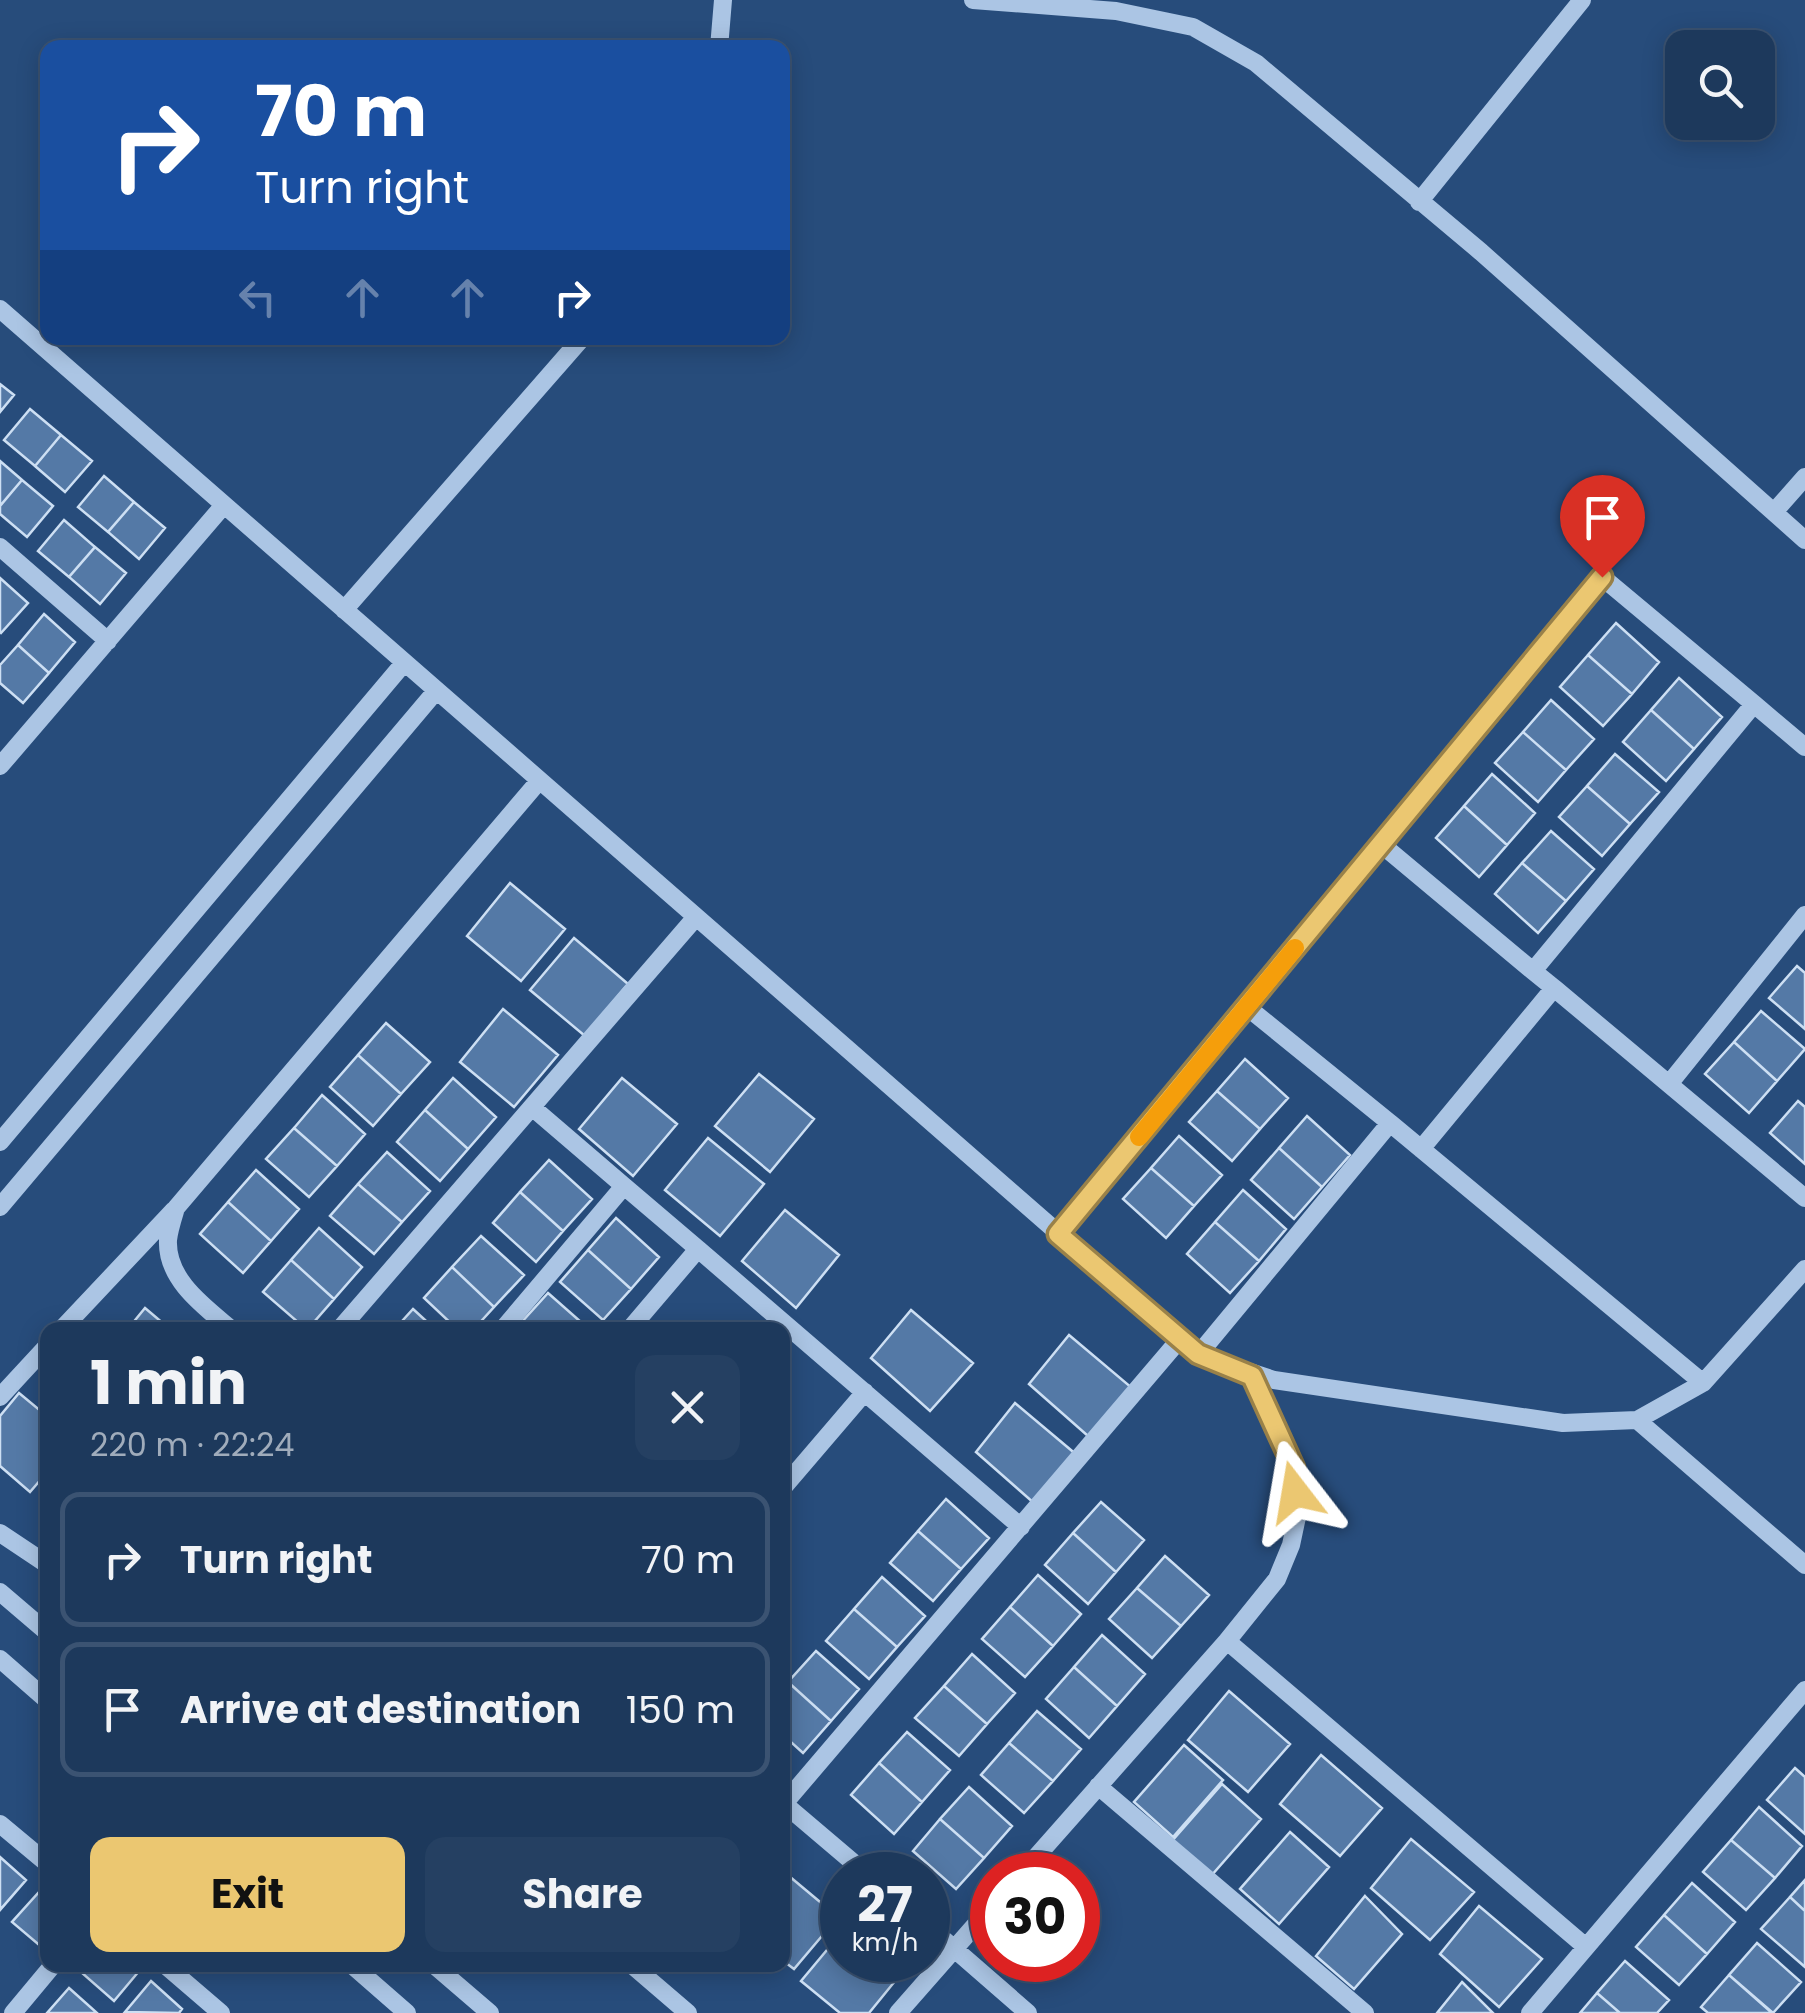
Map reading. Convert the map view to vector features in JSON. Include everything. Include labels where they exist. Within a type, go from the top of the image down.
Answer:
[{"type":"street","points":[[720,40],[723,0]]},
{"type":"street","points":[[974,0],[1116,11],[1192,27],[1256,63],[1481,252],[1805,540]]},
{"type":"street","points":[[1419,202],[1582,0]]},
{"type":"street","points":[[0,309],[40,344]]},
{"type":"street","points":[[41,345],[1198,1354],[1252,1376],[1563,1423],[1637,1420],[1703,1384],[1805,1269]]},
{"type":"street","points":[[344,610],[576,345]]},
{"type":"street","points":[[1774,512],[1805,477]]},
{"type":"street","points":[[0,766],[224,506]]},
{"type":"street","points":[[0,547],[108,641]]},
{"type":"street","points":[[1058,1234],[1602,577],[1805,747]]},
{"type":"street","points":[[0,1142],[404,663]]},
{"type":"street","points":[[0,1207],[436,691]]},
{"type":"street","points":[[1533,971],[1754,704]]},
{"type":"street","points":[[69,1322],[176,1208],[539,780]]},
{"type":"street","points":[[1381,844],[1805,1198]]},
{"type":"street","points":[[1668,1084],[1805,915]]},
{"type":"street","points":[[346,1322],[696,917]]},
{"type":"street","points":[[1421,1149],[1554,988]]},
{"type":"street","points":[[1247,1007],[1703,1384]]},
{"type":"street","points":[[533,1108],[783,1322]]},
{"type":"street","points":[[1198,1354],[1390,1122]]},
{"type":"street","points":[[509,1322],[624,1186]]},
{"type":"street","points":[[176,1208],[168,1242],[174,1270],[191,1295],[223,1322]]},
{"type":"street","points":[[636,1322],[698,1249]]},
{"type":"street","points":[[790,1328],[1021,1527]]},
{"type":"street","points":[[790,1796],[1180,1339]]},
{"type":"street","points":[[0,1397],[40,1354]]},
{"type":"street","points":[[1040,1852],[1277,1579],[1297,1517],[1294,1468],[1252,1376]]},
{"type":"street","points":[[790,1480],[865,1392]]},
{"type":"street","points":[[1637,1420],[1805,1565]]},
{"type":"street","points":[[0,1533],[40,1560]]},
{"type":"street","points":[[0,1592],[40,1625]]},
{"type":"street","points":[[1227,1640],[1586,1947]]},
{"type":"street","points":[[0,1659],[40,1693]]},
{"type":"street","points":[[1530,2013],[1805,1690]]},
{"type":"street","points":[[1098,1786],[1365,2013]]},
{"type":"street","points":[[790,1810],[840,1852]]},
{"type":"street","points":[[0,1824],[40,1857]]},
{"type":"street","points":[[898,2013],[970,1931]]},
{"type":"street","points":[[950,1945],[1028,2013]]},
{"type":"street","points":[[13,2013],[47,1972]]},
{"type":"street","points":[[173,1972],[218,2012]]},
{"type":"street","points":[[360,1972],[408,2013]]},
{"type":"street","points":[[442,1972],[490,2013]]},
{"type":"street","points":[[643,1972],[688,2013]]},
{"type":"building","points":[[0,384],[14,395],[0,412]]},
{"type":"building","points":[[30,409],[61,435],[35,466],[4,440]]},
{"type":"building","points":[[61,435],[92,461],[65,492],[35,466]]},
{"type":"building","points":[[0,461],[22,480],[0,506]]},
{"type":"building","points":[[104,476],[134,502],[108,532],[78,507]]},
{"type":"building","points":[[22,480],[53,506],[27,537],[0,514],[0,506]]},
{"type":"building","points":[[134,502],[165,528],[139,559],[108,532]]},
{"type":"building","points":[[64,520],[95,547],[69,577],[38,551]]},
{"type":"building","points":[[95,547],[126,573],[100,604],[69,577]]},
{"type":"building","points":[[0,578],[28,603],[1,633],[0,632]]},
{"type":"building","points":[[44,614],[75,642],[49,673],[18,645]]},
{"type":"building","points":[[1616,623],[1659,662],[1632,694],[1588,655]]},
{"type":"building","points":[[18,645],[49,673],[23,703],[0,683],[0,665]]},
{"type":"building","points":[[1588,655],[1632,694],[1603,726],[1560,687]]},
{"type":"building","points":[[1679,678],[1722,717],[1694,749],[1651,710]]},
{"type":"building","points":[[1551,700],[1594,739],[1566,770],[1523,732]]},
{"type":"building","points":[[1651,710],[1694,749],[1666,781],[1623,742]]},
{"type":"building","points":[[1523,732],[1566,770],[1538,802],[1495,763]]},
{"type":"building","points":[[1615,754],[1659,792],[1630,824],[1587,786]]},
{"type":"building","points":[[1492,774],[1535,813],[1507,845],[1464,806]]},
{"type":"building","points":[[1587,786],[1630,824],[1602,856],[1559,817]]},
{"type":"building","points":[[1464,806],[1507,845],[1479,877],[1436,838]]},
{"type":"building","points":[[1551,831],[1594,869],[1566,901],[1522,863]]},
{"type":"building","points":[[1522,863],[1566,901],[1538,933],[1495,894]]},
{"type":"building","points":[[510,883],[565,929],[521,981],[467,936]]},
{"type":"building","points":[[574,938],[628,984],[585,1036],[530,990]]},
{"type":"building","points":[[1797,966],[1805,973],[1805,1029],[1769,998]]},
{"type":"building","points":[[503,1009],[558,1055],[514,1107],[460,1062]]},
{"type":"building","points":[[1761,1011],[1805,1049],[1777,1081],[1734,1042]]},
{"type":"building","points":[[386,1023],[430,1062],[401,1094],[358,1055]]},
{"type":"building","points":[[1734,1042],[1777,1081],[1749,1113],[1705,1074]]},
{"type":"building","points":[[358,1055],[401,1094],[373,1126],[330,1087]]},
{"type":"building","points":[[1245,1059],[1288,1098],[1260,1129],[1217,1091]]},
{"type":"building","points":[[759,1074],[814,1119],[770,1172],[715,1126]]},
{"type":"building","points":[[453,1078],[496,1117],[468,1149],[425,1110]]},
{"type":"building","points":[[622,1078],[677,1124],[633,1176],[579,1129]]},
{"type":"building","points":[[1217,1091],[1260,1129],[1232,1161],[1189,1122]]},
{"type":"building","points":[[322,1095],[365,1134],[337,1166],[294,1128]]},
{"type":"building","points":[[1798,1101],[1805,1107],[1805,1164],[1770,1133]]},
{"type":"building","points":[[425,1110],[468,1149],[440,1181],[397,1142]]},
{"type":"building","points":[[1307,1116],[1350,1155],[1322,1187],[1279,1148]]},
{"type":"building","points":[[294,1128],[337,1166],[309,1197],[266,1159]]},
{"type":"building","points":[[1179,1136],[1222,1175],[1194,1206],[1151,1168]]},
{"type":"building","points":[[708,1138],[764,1184],[720,1236],[665,1190]]},
{"type":"building","points":[[1279,1148],[1322,1187],[1294,1219],[1251,1180]]},
{"type":"building","points":[[387,1152],[430,1191],[402,1222],[358,1184]]},
{"type":"building","points":[[549,1160],[592,1199],[563,1231],[520,1192]]},
{"type":"building","points":[[1151,1168],[1194,1206],[1166,1238],[1123,1199]]},
{"type":"building","points":[[256,1170],[299,1209],[271,1241],[228,1202]]},
{"type":"building","points":[[358,1184],[402,1222],[374,1254],[330,1216]]},
{"type":"building","points":[[1243,1190],[1286,1229],[1259,1261],[1215,1222]]},
{"type":"building","points":[[520,1192],[563,1231],[536,1262],[493,1223]]},
{"type":"building","points":[[228,1202],[271,1241],[243,1273],[200,1234]]},
{"type":"building","points":[[785,1210],[839,1255],[796,1308],[742,1261]]},
{"type":"building","points":[[616,1218],[659,1257],[631,1289],[588,1250]]},
{"type":"building","points":[[1215,1222],[1259,1261],[1230,1293],[1187,1254]]},
{"type":"building","points":[[319,1228],[362,1267],[334,1299],[291,1260]]},
{"type":"building","points":[[481,1236],[524,1275],[494,1307],[452,1267]]},
{"type":"building","points":[[588,1250],[631,1289],[603,1320],[560,1282]]},
{"type":"building","points":[[291,1260],[334,1299],[314,1322],[298,1322],[263,1292]]},
{"type":"building","points":[[452,1267],[494,1307],[480,1322],[450,1322],[424,1298]]},
{"type":"building","points":[[548,1293],[581,1322],[522,1322]]},
{"type":"building","points":[[145,1308],[162,1322],[134,1322]]},
{"type":"building","points":[[413,1309],[427,1322],[401,1322]]},
{"type":"building","points":[[911,1310],[973,1363],[930,1411],[871,1358]]},
{"type":"building","points":[[1069,1335],[1132,1388],[1088,1436],[1029,1384]]},
{"type":"building","points":[[19,1393],[40,1410],[40,1480],[30,1492],[0,1466],[0,1416]]},
{"type":"building","points":[[1015,1403],[1078,1456],[1035,1504],[976,1452]]},
{"type":"building","points":[[946,1499],[989,1538],[961,1569],[918,1531]]},
{"type":"building","points":[[1101,1502],[1144,1540],[1116,1572],[1073,1533]]},
{"type":"building","points":[[918,1531],[961,1569],[933,1601],[890,1563]]},
{"type":"building","points":[[1073,1533],[1116,1572],[1088,1604],[1045,1565]]},
{"type":"building","points":[[1165,1556],[1209,1595],[1181,1626],[1137,1588]]},
{"type":"building","points":[[1038,1575],[1081,1614],[1053,1646],[1010,1607]]},
{"type":"building","points":[[882,1577],[925,1616],[897,1647],[854,1609]]},
{"type":"building","points":[[1137,1588],[1181,1626],[1152,1658],[1109,1619]]},
{"type":"building","points":[[1010,1607],[1053,1646],[1025,1677],[982,1639]]},
{"type":"building","points":[[854,1609],[897,1647],[869,1679],[826,1641]]},
{"type":"building","points":[[1102,1635],[1145,1674],[1117,1706],[1074,1667]]},
{"type":"building","points":[[816,1651],[859,1689],[831,1721],[790,1680]]},
{"type":"building","points":[[972,1654],[1015,1693],[987,1724],[944,1686]]},
{"type":"building","points":[[1074,1667],[1117,1706],[1089,1738],[1046,1699]]},
{"type":"building","points":[[790,1684],[831,1721],[803,1753],[790,1741]]},
{"type":"building","points":[[944,1686],[987,1724],[959,1756],[915,1718]]},
{"type":"building","points":[[1229,1691],[1290,1744],[1248,1792],[1188,1740]]},
{"type":"building","points":[[1037,1711],[1081,1749],[1053,1781],[1009,1743]]},
{"type":"building","points":[[907,1732],[950,1770],[922,1802],[879,1763]]},
{"type":"building","points":[[1009,1743],[1053,1781],[1024,1813],[981,1775]]},
{"type":"building","points":[[1184,1745],[1223,1780],[1173,1837],[1134,1802]]},
{"type":"building","points":[[1321,1755],[1382,1808],[1340,1856],[1280,1804]]},
{"type":"building","points":[[879,1763],[922,1802],[894,1834],[851,1795]]},
{"type":"building","points":[[1795,1768],[1805,1777],[1805,1834],[1767,1800]]},
{"type":"building","points":[[1222,1784],[1261,1819],[1211,1876],[1172,1841]]},
{"type":"building","points":[[969,1787],[1012,1826],[989,1852],[977,1852],[940,1819]]},
{"type":"building","points":[[1759,1807],[1802,1846],[1775,1878],[1731,1840]]},
{"type":"building","points":[[940,1819],[977,1852],[970,1852],[970,1874],[956,1889],[950,1884],[950,1852],[913,1851]]},
{"type":"building","points":[[1290,1832],[1329,1867],[1279,1924],[1240,1889]]},
{"type":"building","points":[[1411,1839],[1474,1892],[1430,1940],[1371,1888]]},
{"type":"building","points":[[1731,1840],[1775,1878],[1746,1910],[1703,1872]]},
{"type":"building","points":[[0,1857],[26,1880],[0,1910]]},
{"type":"building","points":[[790,1877],[820,1902],[820,1938],[794,1969],[790,1966]]},
{"type":"building","points":[[1805,1880],[1805,1911],[1790,1897]]},
{"type":"building","points":[[1692,1883],[1735,1922],[1707,1954],[1664,1915]]},
{"type":"building","points":[[39,1892],[40,1893],[40,1946],[12,1922]]},
{"type":"building","points":[[1365,1896],[1402,1934],[1354,1989],[1316,1956]]},
{"type":"building","points":[[1790,1897],[1805,1911],[1805,1967],[1761,1929]]},
{"type":"building","points":[[1479,1906],[1542,1959],[1499,2007],[1440,1954]]},
{"type":"building","points":[[1664,1915],[1707,1954],[1679,1985],[1636,1947]]},
{"type":"building","points":[[1757,1943],[1801,1982],[1773,2013],[1729,1975]]},
{"type":"building","points":[[820,1958],[820,1982],[894,1982],[869,2013],[840,2013],[801,1981]]},
{"type":"building","points":[[1625,1961],[1669,2000],[1657,2013],[1620,2013],[1597,1993]]},
{"type":"building","points":[[83,1972],[138,1972],[114,2001]]},
{"type":"building","points":[[1729,1975],[1772,2013],[1708,2013],[1701,2007]]},
{"type":"building","points":[[151,1981],[182,2009],[179,2013],[125,2012]]},
{"type":"building","points":[[1462,1982],[1493,2013],[1437,2013]]},
{"type":"building","points":[[69,1988],[97,2013],[47,2013]]},
{"type":"building","points":[[1597,1993],[1620,2013],[1580,2013]]},
{"type":"slow traffic","points":[[1139,1137],[1295,948]]},
{"type":"route","points":[[1295,1492],[1294,1468],[1252,1376],[1198,1354],[1058,1234],[1602,577]]}]
